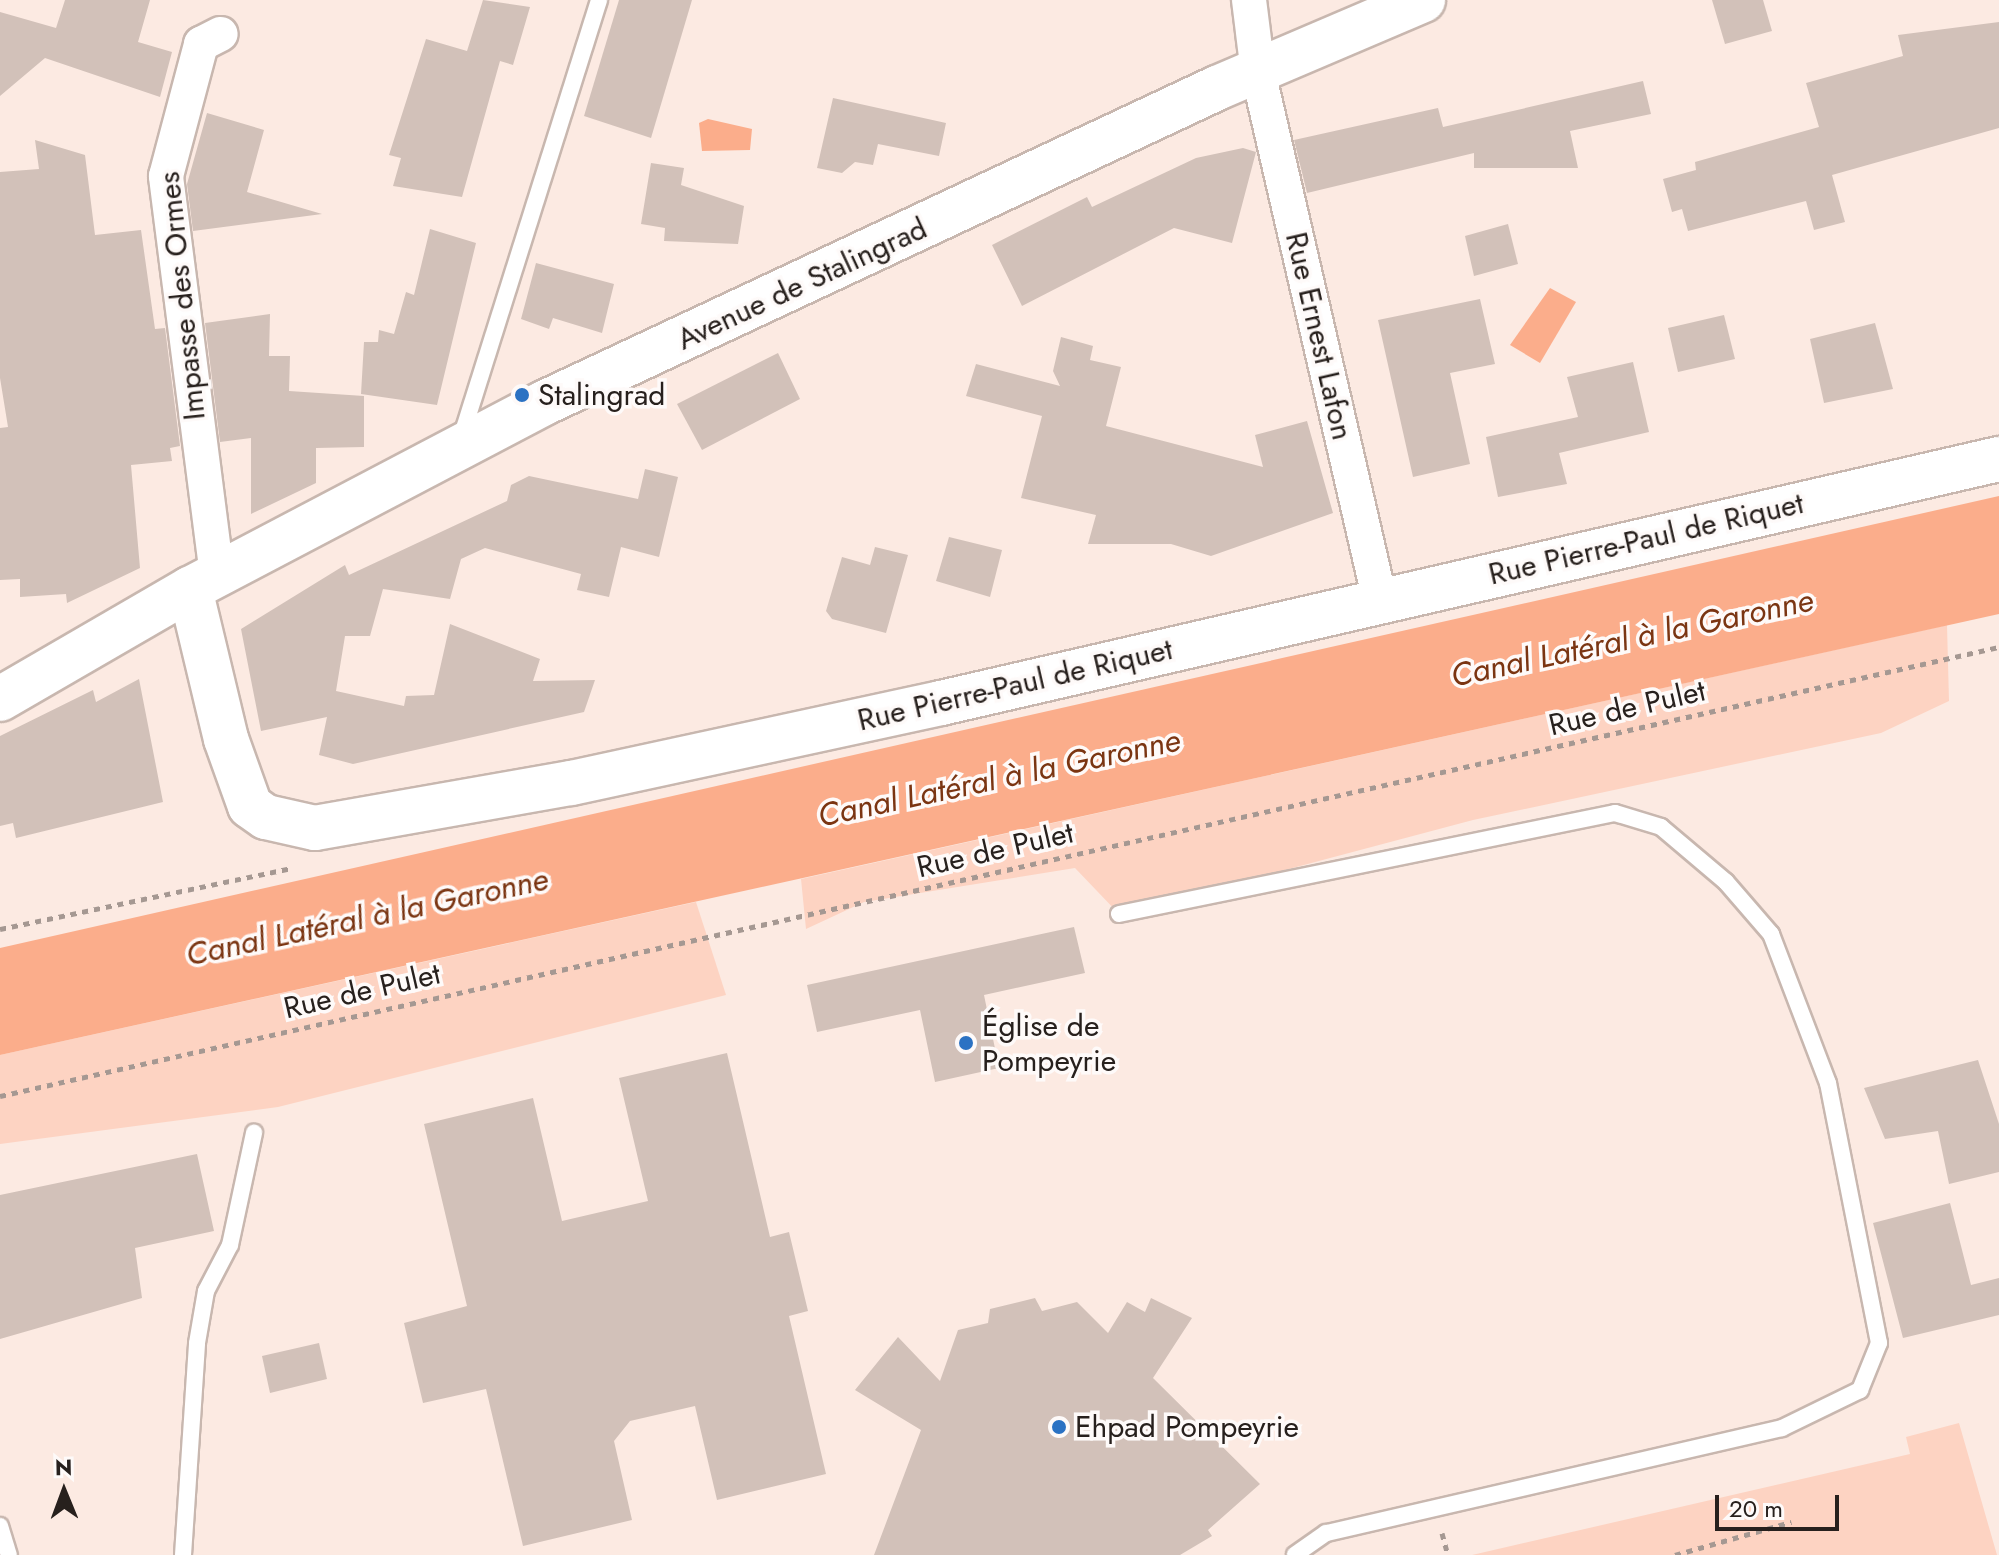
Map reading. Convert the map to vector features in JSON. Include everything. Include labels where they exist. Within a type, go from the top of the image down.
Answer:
[{"type":"street","name":"Rue Ernest Lafon","points":[[1249,0],[1258,72],[1305,265],[1380,601]]},
{"type":"street","name":"Avenue de Stalingrad","points":[[0,699],[203,582],[458,447],[1258,72],[1423,0]]},
{"type":"street","name":"Impasse des Ormes","points":[[203,582],[166,176],[201,44],[221,34]]},
{"type":"street","name":"Rue Pierre-Paul de Riquet","points":[[203,582],[226,739],[250,806],[315,828],[571,783],[1999,459]]},
{"type":"street","name":"Avenue de Stalingrad","points":[[0,675],[203,582]]},
{"type":"lane","points":[[458,447],[599,0]]},
{"type":"lane","points":[[1119,914],[1615,813],[1661,827],[1726,882],[1771,934],[1828,1083],[1879,1343],[1860,1390],[1782,1428],[1326,1533],[1295,1555]]},
{"type":"lane","points":[[183,1555],[197,1343],[206,1291],[230,1245],[254,1133]]},
{"type":"lane","points":[[0,1526],[9,1555]]},
{"type":"path","name":"Rue de Pulet","points":[[0,1096],[1999,647]]},
{"type":"path","points":[[0,929],[306,865]]},
{"type":"path","points":[[1675,1555],[1791,1522]]},
{"type":"shaded area","points":[[1947,625],[1949,701],[1881,733],[1473,820],[1119,914],[1075,868],[864,902],[806,929],[801,879]]},
{"type":"shaded area","points":[[696,902],[726,995],[278,1107],[0,1144],[0,1055]]},
{"type":"shaded area","points":[[1959,1423],[1997,1555],[1472,1555],[1910,1454],[1906,1437]]},
{"type":"water","points":[[708,119],[752,129],[750,150],[702,151],[699,123]]},
{"type":"water","points":[[1550,288],[1576,302],[1540,363],[1510,345]]},
{"type":"water","name":"Canal Latéral à la Garonne","points":[[1999,496],[1999,614],[0,1055],[0,948]]},
{"type":"building","points":[[65,0],[150,0],[138,42],[172,52],[160,97],[45,58],[0,96],[0,12],[56,28]]},
{"type":"building","points":[[483,0],[530,7],[513,65],[500,61],[462,197],[393,186],[401,158],[389,155],[426,39],[467,51]]},
{"type":"building","points":[[619,0],[692,0],[651,138],[584,116]]},
{"type":"building","points":[[1712,0],[1763,0],[1772,31],[1725,44]]},
{"type":"building","points":[[1999,22],[1999,128],[1832,175],[1845,222],[1814,230],[1806,201],[1688,231],[1682,209],[1672,212],[1663,179],[1696,170],[1695,162],[1819,127],[1806,83],[1903,56],[1898,35]]},
{"type":"building","points":[[1643,81],[1651,114],[1570,131],[1578,168],[1474,168],[1474,153],[1307,193],[1294,140],[1438,108],[1443,127]]},
{"type":"building","points":[[833,98],[946,123],[939,156],[878,144],[873,165],[855,162],[842,173],[817,168]]},
{"type":"building","points":[[207,113],[264,130],[247,192],[322,214],[193,231],[187,184]]},
{"type":"building","points":[[35,140],[85,155],[95,235],[141,230],[155,329],[165,328],[180,446],[170,448],[172,461],[131,465],[140,568],[67,603],[66,594],[20,597],[20,579],[0,580],[0,428],[8,427],[0,378],[0,172],[39,169]]},
{"type":"building","points":[[1243,148],[1256,152],[1232,243],[1174,228],[1022,306],[992,245],[1087,197],[1092,207],[1196,158]]},
{"type":"building","points":[[651,163],[684,168],[681,185],[744,206],[738,244],[664,241],[665,228],[641,224]]},
{"type":"building","points":[[1508,224],[1518,264],[1474,276],[1465,236]]},
{"type":"building","points":[[430,229],[476,243],[437,405],[361,394],[364,342],[378,342],[379,330],[394,334],[406,292],[414,295]]},
{"type":"building","points":[[536,263],[614,284],[602,333],[553,318],[549,329],[521,319]]},
{"type":"building","points":[[1480,299],[1495,364],[1450,373],[1470,464],[1413,477],[1378,320]]},
{"type":"building","points":[[270,314],[269,356],[290,356],[289,391],[364,396],[364,447],[316,448],[316,483],[251,514],[251,438],[220,442],[205,323]]},
{"type":"building","points":[[1724,315],[1735,359],[1678,372],[1668,328]]},
{"type":"building","points":[[1875,323],[1893,389],[1824,403],[1810,339]]},
{"type":"building","points":[[1061,337],[1093,346],[1090,360],[1121,367],[1106,426],[1263,467],[1255,435],[1307,421],[1333,513],[1211,556],[1171,544],[1088,544],[1096,515],[1021,498],[1042,416],[966,396],[976,364],[1060,386],[1053,371]]},
{"type":"building","points":[[778,353],[800,399],[702,450],[677,404]]},
{"type":"building","points":[[1633,362],[1649,432],[1559,453],[1567,484],[1498,497],[1486,437],[1578,417],[1567,377]]},
{"type":"building","points":[[645,469],[678,477],[659,557],[621,547],[609,597],[577,590],[581,574],[485,548],[461,559],[450,599],[383,589],[370,636],[345,636],[336,691],[404,706],[406,696],[434,695],[450,624],[540,659],[533,681],[595,680],[584,712],[353,764],[319,755],[327,717],[261,731],[241,629],[345,565],[349,575],[507,501],[511,485],[529,476],[638,499]]},
{"type":"building","points":[[949,537],[1002,550],[990,597],[936,581]]},
{"type":"building","points":[[875,547],[908,555],[886,633],[832,619],[826,611],[842,557],[870,565]]},
{"type":"building","points":[[139,679],[163,802],[16,838],[13,823],[0,826],[0,736],[93,690],[96,702]]},
{"type":"building","points":[[1074,927],[1085,973],[984,995],[999,1068],[935,1082],[920,1010],[817,1032],[807,985]]},
{"type":"building","points":[[727,1053],[770,1237],[789,1232],[808,1311],[789,1316],[826,1474],[717,1500],[695,1406],[630,1421],[614,1441],[632,1520],[523,1546],[486,1389],[423,1403],[404,1323],[467,1306],[424,1124],[533,1098],[562,1221],[648,1201],[619,1078]]},
{"type":"building","points":[[1978,1060],[1999,1124],[1999,1172],[1949,1184],[1938,1131],[1885,1139],[1864,1088]]},
{"type":"building","points":[[197,1154],[214,1231],[135,1248],[142,1298],[0,1339],[0,1195]]},
{"type":"building","points":[[1950,1203],[1971,1285],[1999,1278],[1999,1315],[1903,1338],[1873,1223]]},
{"type":"building","name":"Ehpad Pompeyrie","points":[[1035,1298],[1042,1311],[1077,1302],[1108,1333],[1127,1302],[1145,1312],[1151,1298],[1192,1318],[1153,1378],[1260,1484],[1208,1530],[1212,1536],[1180,1555],[874,1555],[921,1430],[855,1390],[898,1337],[940,1381],[958,1330],[988,1323],[990,1309]]},
{"type":"building","points":[[319,1343],[327,1379],[270,1393],[262,1356]]},
{"type":"place","name":"Stalingrad","points":[[522,395]]},
{"type":"place","name":"Église de Pompeyrie","points":[[966,1043]]},
{"type":"place","name":"Ehpad Pompeyrie","points":[[1059,1427]]}]
